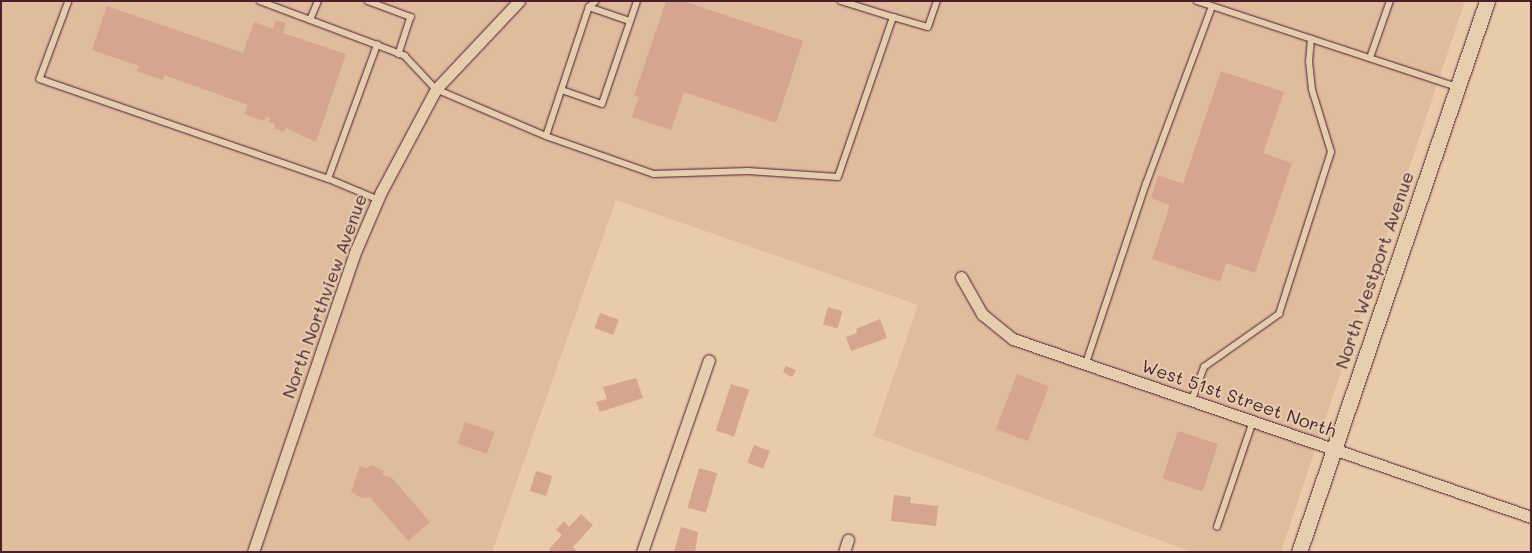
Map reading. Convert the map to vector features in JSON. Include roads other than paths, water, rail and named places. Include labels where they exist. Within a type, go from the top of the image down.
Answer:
[{"type":"main road","name":"North Westport Avenue","points":[[1299,552],[1487,1]]},
{"type":"street","name":"North Northview Avenue","points":[[253,552],[331,320],[378,200],[405,142],[436,89],[519,1]]},
{"type":"street","name":"West 51st Street North","points":[[961,277],[982,314],[1013,338],[1531,516]]},
{"type":"street","points":[[642,552],[709,360]]},
{"type":"lane","points":[[69,1],[40,79],[328,179],[378,200]]},
{"type":"lane","points":[[260,1],[405,56],[436,89],[546,136],[654,174],[748,171],[838,177],[893,17]]},
{"type":"lane","points":[[310,20],[318,1]]},
{"type":"lane","points":[[368,1],[410,17],[399,54]]},
{"type":"lane","points":[[546,136],[589,6],[596,1]]},
{"type":"lane","points":[[562,90],[602,104],[637,1]]},
{"type":"lane","points":[[841,1],[928,27],[937,1]]},
{"type":"lane","points":[[1197,1],[1457,86]]},
{"type":"lane","points":[[1370,58],[1390,1]]},
{"type":"lane","points":[[589,6],[630,21]]},
{"type":"lane","points":[[1086,363],[1149,175],[1212,7]]},
{"type":"lane","points":[[1192,400],[1204,367],[1279,314],[1331,152],[1312,90],[1309,62],[1311,39]]},
{"type":"lane","points":[[328,179],[377,45]]},
{"type":"lane","points":[[1217,527],[1253,421]]}]
